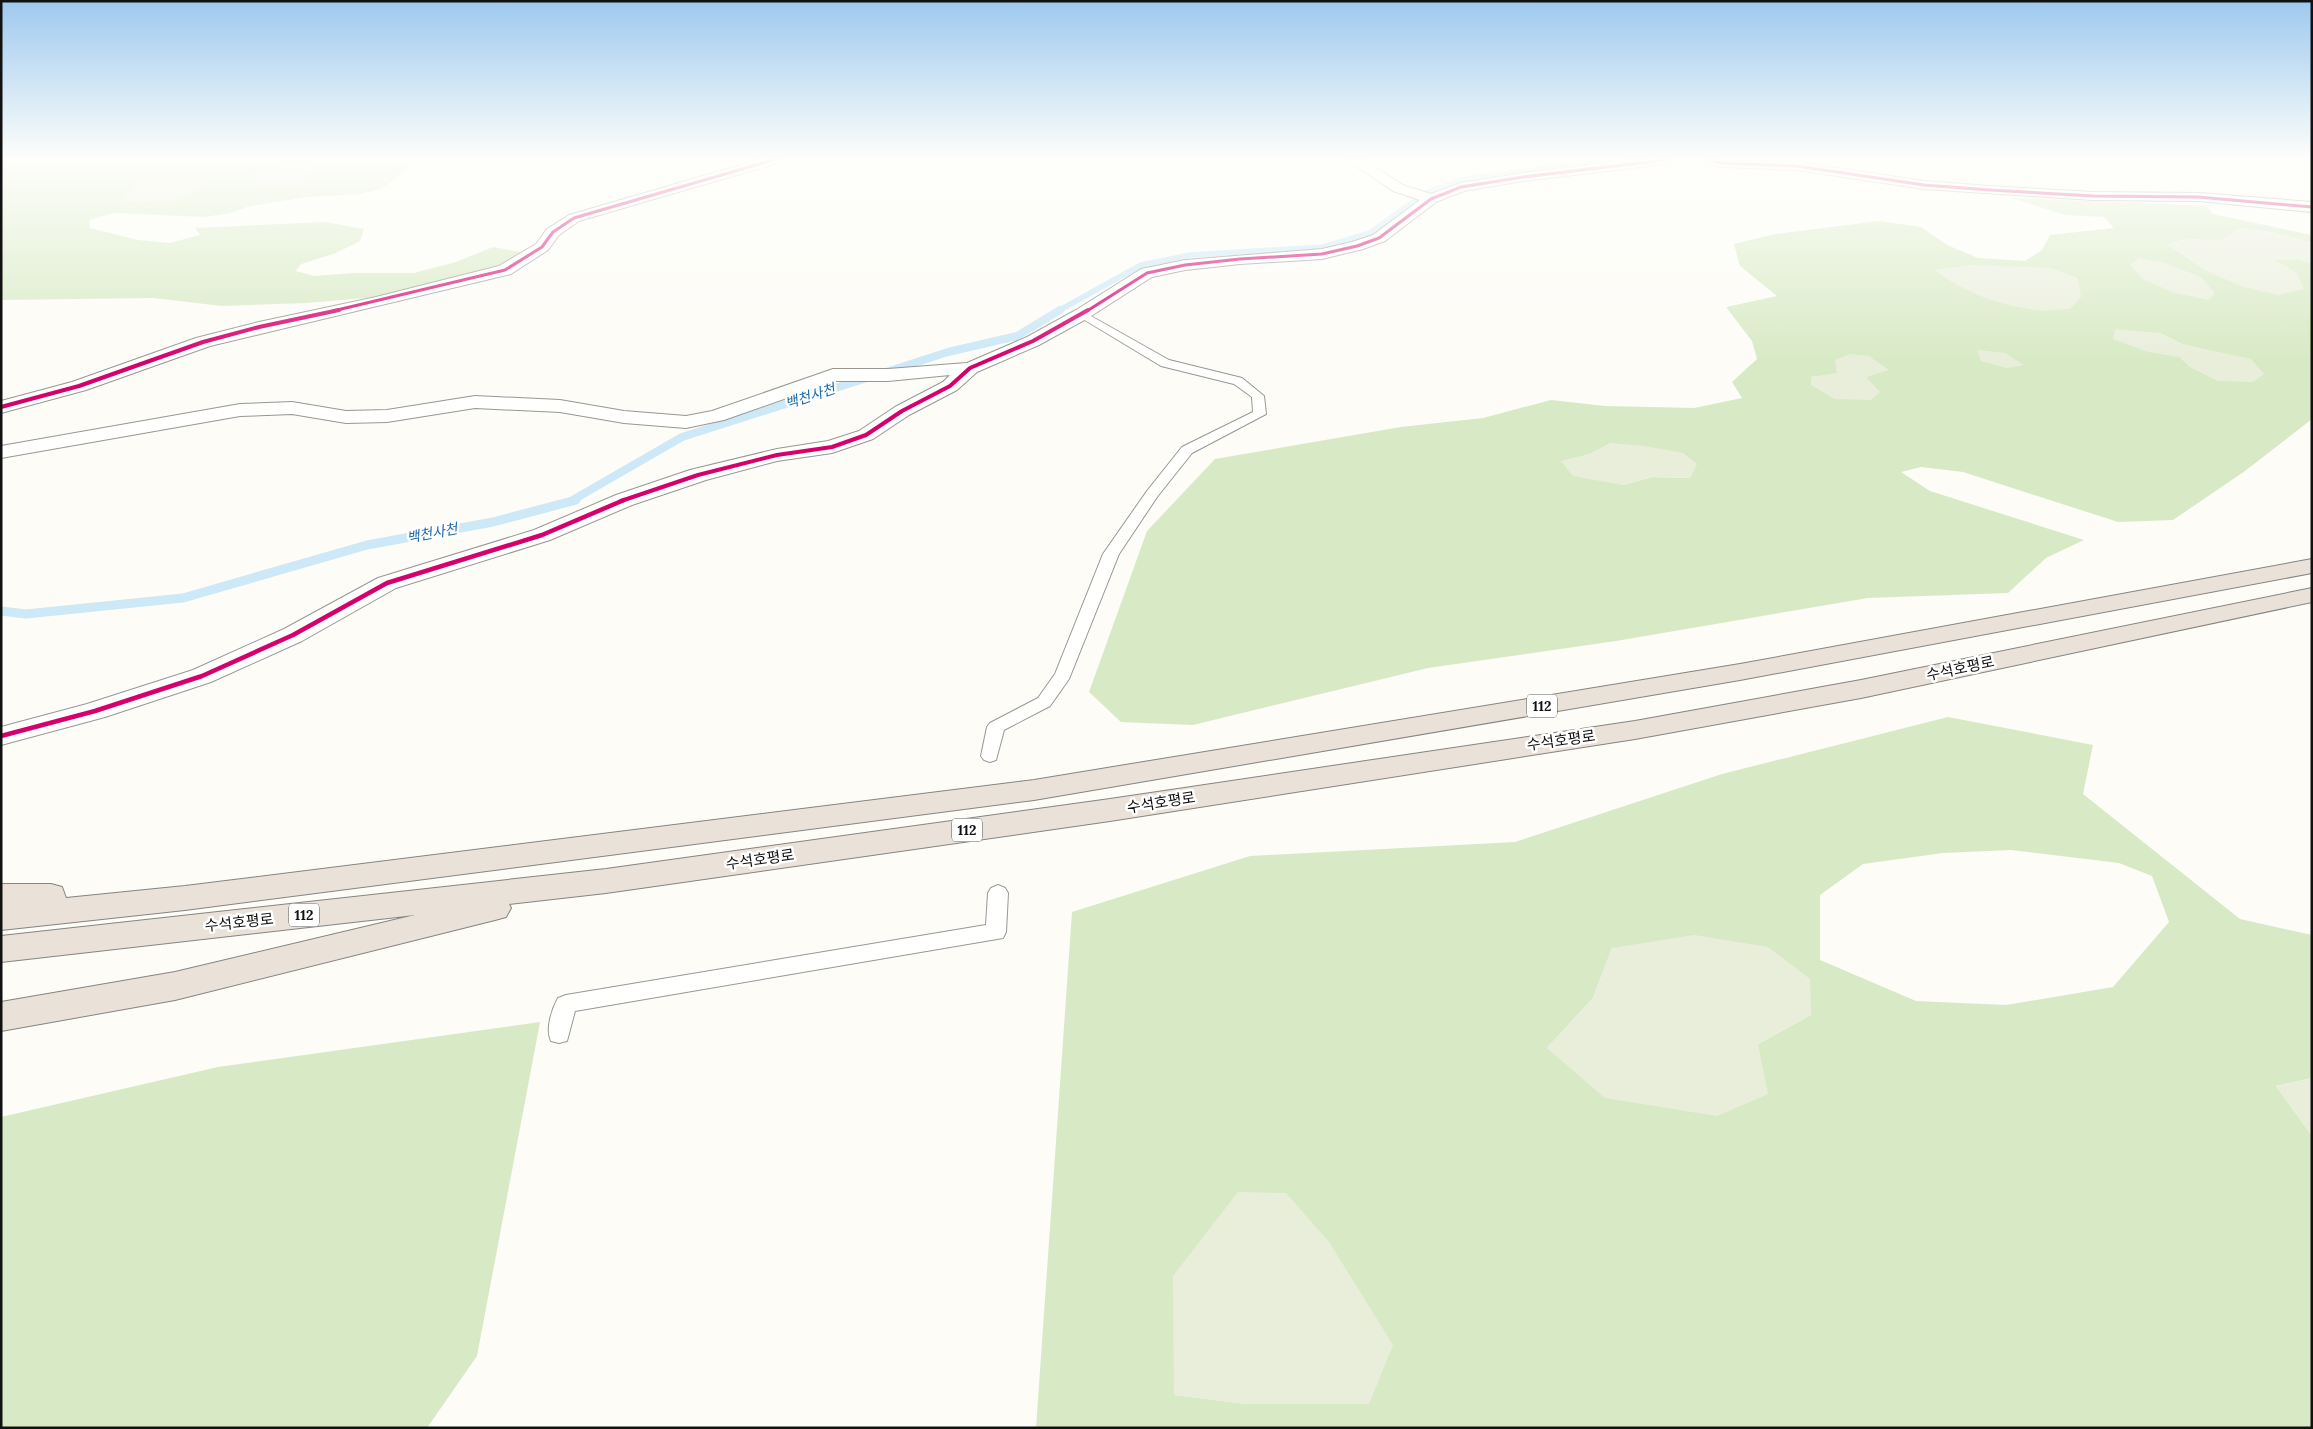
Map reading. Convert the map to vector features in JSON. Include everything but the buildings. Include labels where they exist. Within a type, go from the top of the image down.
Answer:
[{"type":"highway","name":"수석호평로","points":[[1,917],[185,898],[1044,788],[1429,726],[1740,672],[2312,566]]},
{"type":"highway","name":"수석호평로","points":[[1,949],[606,880],[1110,810],[1635,730],[1871,687],[2312,595]]},
{"type":"highway","points":[[1,1017],[175,986],[606,880]]},
{"type":"highway","points":[[1,896],[185,898]]},
{"type":"street","points":[[1,407],[79,386],[203,342],[505,270],[542,247],[553,232],[561,227]]},
{"type":"street","points":[[1,452],[249,410],[292,408],[346,417],[387,416],[475,402],[560,406],[624,417],[686,422],[717,416],[833,375],[888,376],[970,368],[1033,341],[1082,314],[1147,273],[1185,265],[1240,259],[1322,254],[1357,246],[1379,238],[1391,227]]},
{"type":"street","points":[[1,736],[95,712],[202,676],[293,635],[387,583],[542,535],[624,500],[698,476],[776,455],[832,447],[866,435],[902,411],[950,386],[970,368]]},
{"type":"lane","points":[[990,756],[996,727],[1044,702],[1063,675],[1111,554],[1152,494],[1188,450],[1260,414],[1258,396],[1238,382],[1165,363],[1082,314]]},
{"type":"lane","points":[[559,1034],[566,1004],[996,932],[998,892]]},
{"type":"green space","points":[[1,227],[90,227],[138,240],[170,243],[200,235],[195,228],[351,227],[364,229],[360,241],[336,253],[301,264],[296,271],[314,276],[354,273],[414,273],[456,262],[493,247],[533,254],[454,283],[376,297],[307,303],[222,306],[153,298],[1,300]]},
{"type":"green space","points":[[1834,227],[1919,227],[1947,245],[1978,258],[2025,261],[2042,250],[2050,235],[2114,228],[2113,227],[2273,227],[2312,235],[2312,243],[2276,233],[2240,228],[2220,241],[2189,239],[2167,244],[2190,259],[2300,260],[2312,263],[2312,419],[2245,471],[2173,520],[2118,522],[1963,472],[1921,467],[1901,472],[1930,491],[2084,540],[2046,558],[2008,593],[1868,598],[1616,641],[1428,668],[1193,725],[1121,722],[1089,692],[1147,531],[1215,459],[1401,427],[1483,418],[1551,400],[1605,406],[1694,408],[1742,398],[1732,382],[1757,359],[1752,341],[1726,307],[1777,296],[1740,266],[1734,244],[1775,234]],"holes":[[[2160,333],[2182,344],[2212,352],[2190,367]],[[1889,369],[1866,377],[1811,377]],[[1611,443],[1690,478],[1652,477],[1623,485],[1561,462],[1590,454]]]},
{"type":"green space","points":[[2240,228],[2276,233],[2312,243],[2312,263],[2300,260],[2275,260],[2296,272],[2304,289],[2278,295],[2244,287],[2208,272],[2166,244],[2189,239],[2220,241]]},
{"type":"green space","points":[[2139,258],[2165,263],[2201,277],[2215,293],[2209,300],[2175,293],[2144,280],[2130,265]]},
{"type":"green space","points":[[1971,265],[2051,268],[2078,278],[2081,297],[2070,309],[2043,311],[2021,308],[1969,291],[1935,270]]},
{"type":"green space","points":[[2115,329],[2160,333],[2182,344],[2251,359],[2264,374],[2253,382],[2218,381],[2190,367],[2179,357],[2148,352],[2113,339]]},
{"type":"green space","points":[[1977,350],[2005,353],[2024,365],[2007,368],[1981,361]]},
{"type":"green space","points":[[1850,354],[1869,356],[1889,370],[1866,377],[1880,392],[1871,400],[1835,399],[1811,385],[1811,377],[1837,373],[1835,360]]},
{"type":"green space","points":[[1611,443],[1644,446],[1683,453],[1697,464],[1690,478],[1652,477],[1623,485],[1573,476],[1561,461],[1590,454]]},
{"type":"green space","points":[[1948,717],[2093,745],[2083,794],[2240,919],[2312,935],[2312,1078],[2276,1086],[2312,1136],[2312,1428],[1036,1428],[1072,912],[1250,856],[1515,842],[1722,774]],"holes":[[[2011,850],[2119,863],[2152,876],[2169,922],[2113,987],[2006,1005],[1916,1001],[1820,960],[1820,895],[1863,864],[1943,853]],[[1612,948],[1811,1015],[1758,1044],[1547,1048],[1593,998]],[[1175,1395],[1369,1404],[1247,1404]]]},
{"type":"green space","points":[[1694,935],[1768,947],[1810,979],[1811,1015],[1758,1044],[1768,1094],[1717,1116],[1605,1098],[1547,1048],[1593,998],[1612,948]]},
{"type":"green space","points":[[540,1022],[477,1356],[427,1428],[1,1428],[1,1117],[218,1067]]},
{"type":"green space","points":[[2312,1078],[2312,1136],[2276,1086]]},
{"type":"green space","points":[[1238,1192],[1286,1193],[1329,1242],[1393,1345],[1369,1404],[1247,1404],[1174,1395],[1173,1276]]},
{"type":"waterway","name":"백천사천","points":[[1058,311],[1141,265],[1190,255],[1323,247],[1370,233],[1379,227]]},
{"type":"waterway","name":"백천사천","points":[[886,372],[948,352],[1017,336],[1060,310]]},
{"type":"waterway","name":"백천사천","points":[[571,501],[682,437],[870,377]]},
{"type":"waterway","name":"백천사천","points":[[1,611],[26,614],[183,598],[367,545],[493,522],[576,500]]},
{"type":"cycle path","points":[[1,407],[79,386],[203,342],[259,327],[376,302],[505,270],[542,247],[553,232],[561,227]]},
{"type":"cycle path","points":[[1,736],[95,711],[202,676],[293,635],[387,583],[542,535],[624,500],[698,475],[777,455],[832,447],[866,435],[902,411],[950,386],[970,368],[1033,341],[1082,314],[1147,273],[1185,265],[1240,259],[1322,254],[1357,246],[1379,238],[1394,227]]}]
